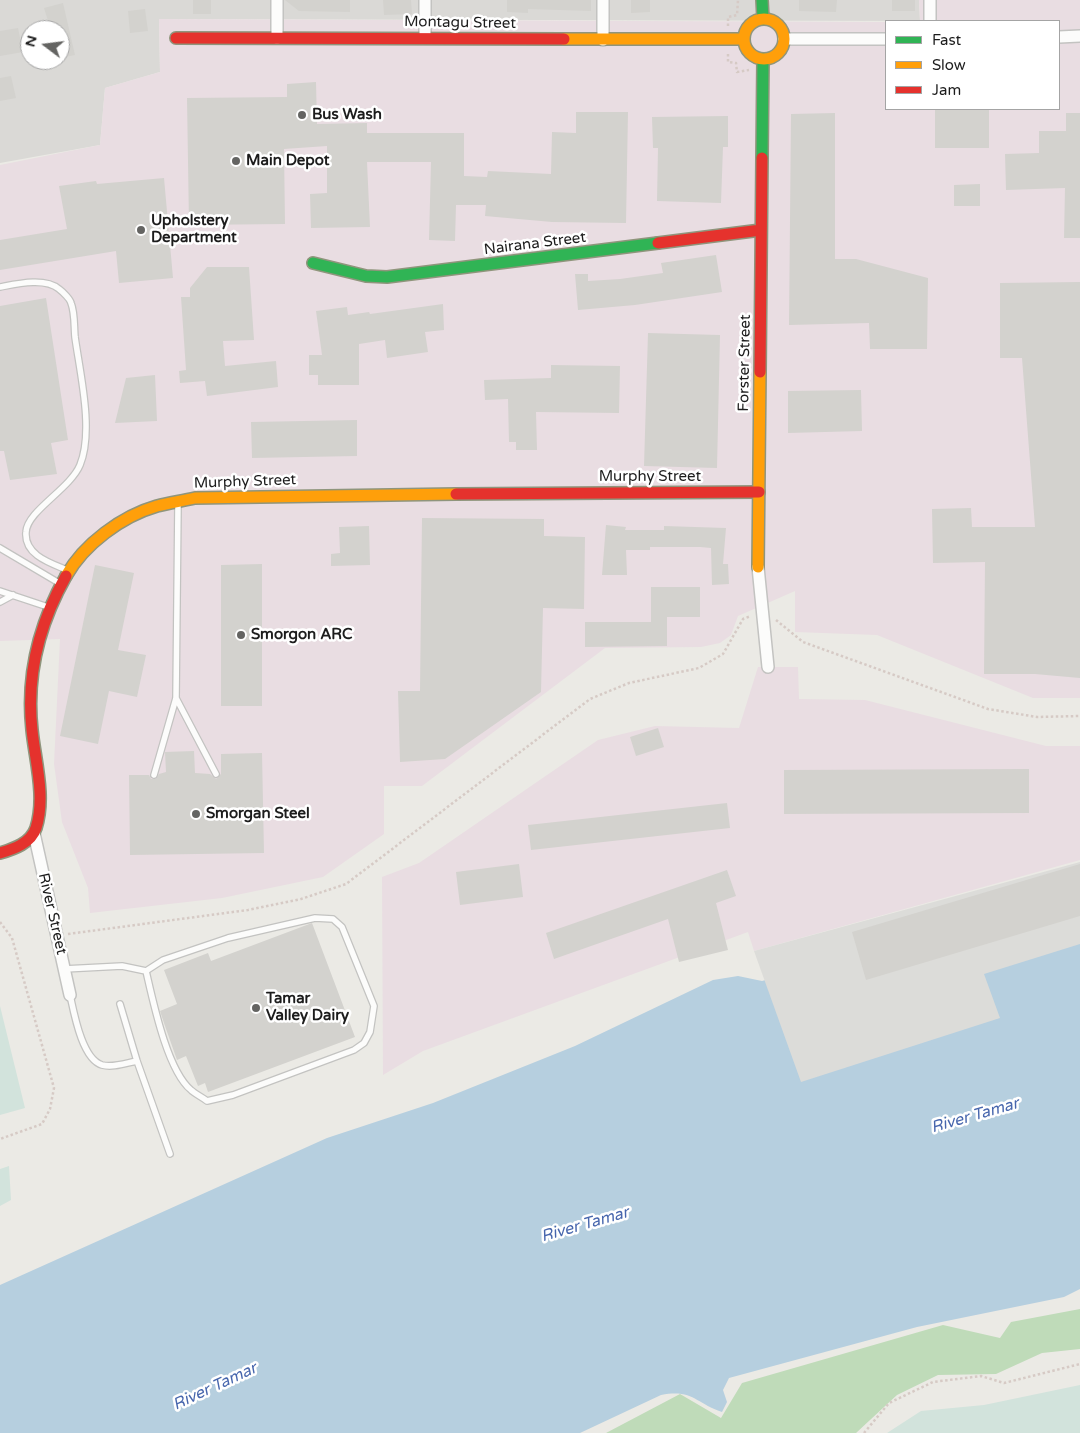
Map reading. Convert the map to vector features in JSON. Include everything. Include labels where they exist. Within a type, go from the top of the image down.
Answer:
[{"type":"street","points":[[277,0],[277,38]]},
{"type":"street","points":[[425,0],[425,38]]},
{"type":"street","points":[[603,0],[603,40]]},
{"type":"street","points":[[762,0],[763,19]]},
{"type":"street","points":[[930,0],[930,20]]},
{"type":"street","points":[[763,19],[776,22],[783,32],[784,39],[783,46],[776,56],[763,59],[757,58],[748,51],[744,39],[749,25],[763,19]]},
{"type":"street","points":[[1060,36],[1080,36]]},
{"type":"street","name":"Montagu Street","points":[[176,38],[744,39]]},
{"type":"street","points":[[784,39],[885,39]]},
{"type":"street","name":"Forster Street","points":[[763,59],[758,567],[768,667]]},
{"type":"street","name":"Nairana Street","points":[[313,263],[366,276],[387,277],[761,230]]},
{"type":"street","name":"Murphy Street","points":[[34,833],[41,808],[30,713],[32,676],[40,631],[48,607],[67,570],[93,541],[116,525],[142,511],[178,500],[398,494],[758,492]]},
{"type":"street","points":[[0,853],[19,846],[34,833]]},
{"type":"street","name":"River Street","points":[[34,833],[70,995]]},
{"type":"lane","points":[[0,287],[48,283],[59,288],[71,302],[84,411],[84,445],[80,466],[68,484],[30,519],[26,529],[28,547],[44,561],[67,570]]},
{"type":"lane","points":[[154,775],[176,698],[178,500]]},
{"type":"lane","points":[[0,548],[59,583]]},
{"type":"lane","points":[[0,591],[48,607]]},
{"type":"lane","points":[[0,602],[13,595]]},
{"type":"lane","points":[[176,698],[216,774]]},
{"type":"lane","points":[[64,969],[122,966],[146,971],[163,960],[228,938],[315,918],[333,919],[342,927],[374,1006],[370,1032],[364,1043],[354,1050],[234,1095],[207,1101],[189,1089],[173,1061],[155,1011],[146,971]]},
{"type":"lane","points":[[70,995],[76,1024],[89,1057],[100,1064],[112,1066],[137,1061]]},
{"type":"lane","points":[[120,1004],[137,1061],[170,1154]]},
{"type":"path","points":[[57,935],[82,934],[248,910],[301,899],[346,884],[590,699],[629,683],[699,668],[722,654],[743,619],[762,611],[804,642],[988,709],[1037,717],[1080,716]]},
{"type":"path","points":[[0,922],[12,938],[54,1088],[50,1108],[42,1124],[0,1139]]},
{"type":"path","points":[[864,1433],[890,1403],[933,1382],[981,1376],[1004,1383],[1080,1364]]},
{"type":"shaded area","points":[[0,0],[919,0],[920,20],[885,21],[159,19],[160,72],[105,88],[100,145],[0,163]]},
{"type":"shaded area","points":[[919,0],[1080,0],[1080,698],[1033,698],[877,635],[795,632],[795,591],[738,616],[731,635],[720,643],[701,647],[605,648],[422,786],[384,786],[384,834],[323,877],[222,898],[90,913],[88,888],[62,822],[54,764],[60,639],[0,641],[0,165],[100,145],[105,88],[160,72],[159,19],[885,22],[885,110],[1060,110],[1060,20],[920,20]]},
{"type":"shaded area","points":[[758,667],[798,667],[799,699],[865,700],[1046,746],[1080,746],[1080,860],[754,951],[748,932],[423,1051],[383,1075],[382,877],[419,863],[598,740],[655,726],[739,728]]},
{"type":"shaded area","points":[[0,1006],[25,1108],[0,1115]]},
{"type":"shaded area","points":[[9,1166],[11,1200],[0,1206],[0,1169]]},
{"type":"shaded area","points":[[1080,1385],[1080,1433],[887,1433],[921,1411],[984,1405]]},
{"type":"green space","points":[[1080,1309],[1080,1349],[1042,1353],[996,1374],[938,1375],[897,1395],[856,1433],[606,1433],[680,1394],[721,1418],[742,1383],[943,1325],[1000,1338],[1011,1322]]},
{"type":"water","name":"River Tamar","points":[[1080,889],[1080,1289],[1064,1297],[917,1327],[729,1378],[723,1390],[727,1402],[722,1412],[687,1395],[661,1395],[580,1433],[0,1433],[0,1285],[327,1138],[433,1103],[575,1046],[713,980],[738,976],[762,981],[990,919]]},
{"type":"pier","points":[[1080,862],[1080,944],[984,974],[1000,1018],[801,1082],[754,951]]},
{"type":"building","points":[[193,0],[211,0],[211,14],[193,14]]},
{"type":"building","points":[[285,0],[350,0],[350,12],[299,11]]},
{"type":"building","points":[[383,0],[411,0],[412,14],[384,15]]},
{"type":"building","points":[[507,0],[591,0],[591,11],[528,9],[528,13],[507,12]]},
{"type":"building","points":[[631,0],[650,0],[650,12],[631,13]]},
{"type":"building","points":[[799,0],[837,0],[836,12],[799,11]]},
{"type":"building","points":[[892,0],[915,0],[915,11],[892,11]]},
{"type":"building","points":[[63,3],[67,20],[48,20],[44,8]]},
{"type":"building","points":[[145,9],[148,31],[130,33],[128,11]]},
{"type":"building","points":[[18,28],[20,53],[0,56],[0,31]]},
{"type":"building","points":[[70,33],[75,55],[70,56]]},
{"type":"building","points":[[11,76],[16,98],[0,101],[0,78]]},
{"type":"building","points":[[316,82],[317,124],[367,123],[367,133],[464,133],[464,176],[487,177],[488,171],[551,174],[552,132],[576,133],[576,112],[628,112],[626,223],[552,222],[485,216],[486,205],[456,205],[455,241],[429,240],[431,162],[367,162],[370,227],[311,228],[310,194],[327,193],[327,146],[284,149],[285,224],[189,225],[187,98],[287,97],[287,84]]},
{"type":"building","points":[[935,110],[989,110],[989,148],[935,148]]},
{"type":"building","points":[[835,113],[835,259],[856,259],[928,278],[927,349],[870,349],[869,323],[789,325],[791,114]]},
{"type":"building","points":[[1066,113],[1080,113],[1080,238],[1064,238],[1065,188],[1006,190],[1005,154],[1039,153],[1039,131],[1066,131]]},
{"type":"building","points":[[728,116],[728,147],[723,147],[721,203],[657,201],[658,148],[653,148],[652,117]]},
{"type":"building","points":[[164,178],[173,278],[119,283],[116,251],[0,270],[0,240],[67,229],[59,186],[96,181],[97,184]]},
{"type":"building","points":[[980,184],[980,206],[954,206],[954,185]]},
{"type":"building","points":[[716,255],[722,292],[635,305],[578,310],[575,274],[588,274],[588,281],[620,279],[663,273],[661,263]]},
{"type":"building","points":[[207,267],[249,267],[254,340],[223,341],[225,366],[276,361],[278,387],[207,396],[205,381],[180,383],[179,371],[186,370],[181,297],[190,297],[190,288]]},
{"type":"building","points":[[1080,282],[1080,678],[1035,674],[984,674],[985,562],[933,563],[932,509],[971,508],[972,527],[1035,527],[1022,358],[1000,358],[1000,283]]},
{"type":"building","points":[[46,298],[68,440],[51,443],[57,474],[10,480],[4,451],[0,451],[0,306]]},
{"type":"building","points":[[443,304],[444,330],[425,332],[428,352],[387,358],[385,340],[359,344],[359,385],[318,385],[318,375],[309,375],[309,355],[322,355],[316,311],[347,307],[348,315],[369,312],[370,314]]},
{"type":"building","points":[[648,333],[720,335],[717,468],[644,466]]},
{"type":"building","points":[[551,365],[620,366],[619,413],[536,412],[537,450],[516,450],[516,442],[509,442],[508,399],[485,400],[484,380],[551,378]]},
{"type":"building","points":[[155,375],[157,421],[115,423],[126,378]]},
{"type":"building","points":[[861,390],[862,431],[788,433],[788,391]]},
{"type":"building","points":[[357,420],[357,456],[252,458],[251,422]]},
{"type":"building","points":[[422,518],[544,519],[544,536],[585,537],[584,609],[543,608],[541,692],[445,759],[400,762],[398,691],[420,691]]},
{"type":"building","points":[[606,525],[626,527],[625,530],[664,530],[664,526],[726,528],[723,564],[728,564],[729,584],[712,585],[711,548],[700,547],[650,547],[650,550],[626,550],[627,575],[602,575]]},
{"type":"building","points":[[369,526],[370,565],[331,566],[331,554],[340,553],[339,527]]},
{"type":"building","name":"Smorgon ARC","points":[[262,564],[262,706],[221,706],[221,565]]},
{"type":"building","points":[[95,565],[134,573],[118,650],[146,655],[137,697],[109,691],[98,744],[60,736]]},
{"type":"building","points":[[651,587],[700,587],[700,617],[667,617],[667,646],[585,647],[585,622],[651,622]]},
{"type":"building","points":[[658,728],[664,747],[636,756],[630,737]]},
{"type":"building","name":"Smorgan Steel","points":[[194,751],[195,773],[210,774],[216,779],[221,774],[221,754],[262,753],[264,853],[130,855],[129,775],[149,775],[151,779],[156,779],[159,774],[166,772],[165,752]]},
{"type":"building","points":[[1029,769],[1029,813],[784,814],[784,770]]},
{"type":"building","points":[[727,803],[730,828],[531,850],[528,825]]},
{"type":"building","points":[[519,864],[523,897],[460,905],[456,872]]},
{"type":"building","points":[[1080,864],[1080,916],[866,980],[852,932]]},
{"type":"building","points":[[727,870],[736,896],[716,903],[728,950],[679,962],[668,919],[554,959],[546,933]]},
{"type":"building","name":"Tamar Valley Dairy","points":[[312,923],[355,1037],[208,1092],[205,1083],[198,1086],[186,1056],[177,1060],[160,1011],[177,1004],[164,970],[208,953],[211,961]]},
{"type":"traffic: fast","points":[[762,0],[763,19]]},
{"type":"traffic: fast","points":[[762,158],[763,59]]},
{"type":"traffic: fast","points":[[313,263],[366,276],[387,277],[658,243]]},
{"type":"traffic: slow","points":[[768,19],[775,22],[781,28],[784,39],[783,47],[775,56],[768,59],[760,59],[753,56],[745,47],[744,35],[747,28],[756,20],[768,19]]},
{"type":"traffic: slow","points":[[564,39],[744,39]]},
{"type":"traffic: slow","points":[[758,567],[760,372]]},
{"type":"traffic: slow","points":[[66,576],[83,553],[105,533],[131,517],[166,504],[195,498],[456,494]]},
{"type":"traffic: jam","points":[[176,38],[564,39]]},
{"type":"traffic: jam","points":[[760,372],[762,158]]},
{"type":"traffic: jam","points":[[658,243],[761,230]]},
{"type":"traffic: jam","points":[[456,494],[759,492]]},
{"type":"traffic: jam","points":[[0,853],[16,847],[30,838],[34,833],[39,816],[40,791],[31,710],[33,670],[48,613],[66,576]]},
{"type":"place","name":"Bus Wash","points":[[302,115]]},
{"type":"place","name":"Main Depot","points":[[236,161]]},
{"type":"place","name":"Upholstery Department","points":[[141,230]]},
{"type":"place","name":"Smorgon ARC","points":[[241,635]]},
{"type":"place","name":"Smorgan Steel","points":[[196,814]]},
{"type":"place","name":"Tamar Valley Dairy","points":[[256,1008]]}]
